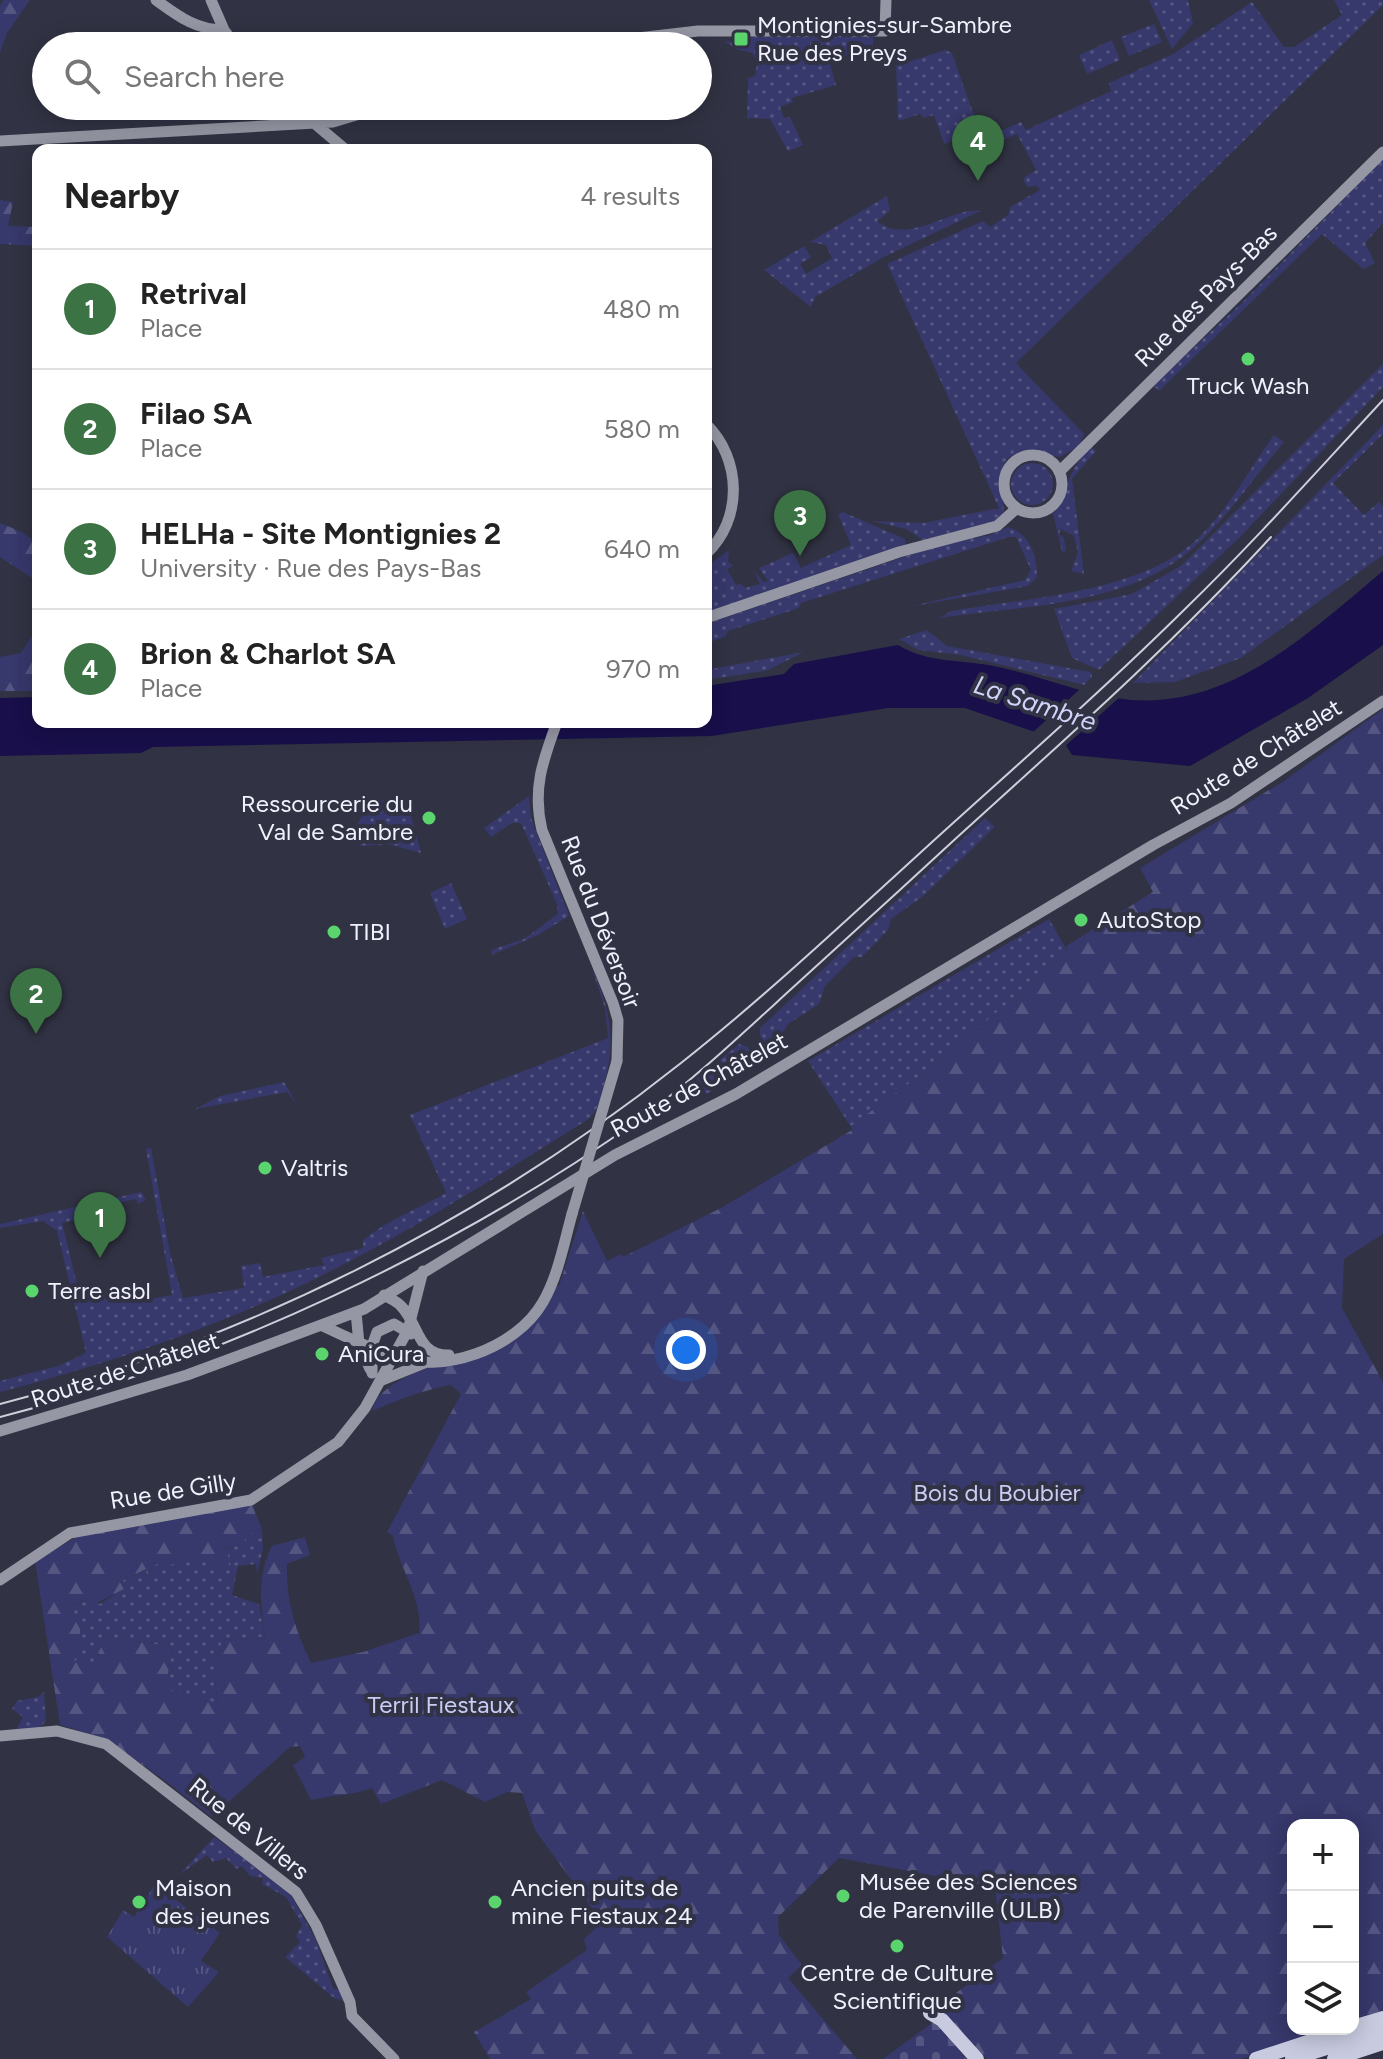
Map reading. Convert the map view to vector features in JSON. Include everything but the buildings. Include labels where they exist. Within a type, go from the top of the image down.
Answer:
[{"type":"highway","points":[[930,2013],[942,2020],[977,2059]]},
{"type":"highway","points":[[1359,2025],[1383,2018]]},
{"type":"highway","points":[[1292,2059],[1383,2030]]},
{"type":"highway","points":[[1256,2059],[1329,2035]]},
{"type":"highway","points":[[1334,2059],[1383,2043]]},
{"type":"main road","points":[[156,0],[191,24],[224,30]]},
{"type":"main road","points":[[211,0],[224,30]]},
{"type":"main road","points":[[687,32],[885,31],[886,0]]},
{"type":"main road","points":[[0,141],[340,120]]},
{"type":"main road","points":[[310,122],[338,144]]},
{"type":"main road","name":"Rue des Pays-Bas","points":[[1059,472],[1383,152]]},
{"type":"main road","points":[[712,433],[725,451],[734,484],[724,531],[712,546]]},
{"type":"main road","points":[[1036,455],[1054,464],[1059,472],[1062,490],[1053,506],[1035,514],[1016,509],[1004,493],[1005,474],[1010,465],[1036,455]]},
{"type":"main road","points":[[712,616],[908,550],[997,526],[1016,509]]},
{"type":"main road","name":"Route de Châtelet","points":[[0,1431],[187,1375],[356,1312],[615,1155],[736,1094],[1153,845],[1231,803],[1383,701]]},
{"type":"main road","name":"Rue du Déversoir","points":[[323,1326],[392,1357],[445,1361],[493,1346],[523,1328],[535,1316],[551,1285],[617,1061],[618,1020],[598,963],[542,830],[536,807],[541,765],[555,728]]},
{"type":"main road","points":[[376,1377],[372,1346],[377,1332],[394,1324],[410,1326],[415,1294],[423,1271]]},
{"type":"main road","name":"Rue du Déversoir","points":[[384,1295],[401,1306],[423,1346],[444,1356],[493,1346]]},
{"type":"main road","points":[[356,1312],[359,1344],[376,1377]]},
{"type":"main road","name":"Rue de Gilly","points":[[0,1580],[70,1533],[251,1500],[338,1442],[355,1424],[372,1394],[376,1377],[410,1326]]},
{"type":"main road","points":[[376,1377],[428,1362]]},
{"type":"main road","name":"Rue de Villers","points":[[0,1736],[57,1731],[106,1744],[296,1892],[327,1950],[350,2002],[352,2016],[394,2059]]},
{"type":"green space","points":[[3,0],[30,0],[7,33],[0,53],[0,6]]},
{"type":"green space","points":[[1149,0],[1188,0],[1193,23],[1172,49]]},
{"type":"green space","points":[[1334,0],[1383,0],[1383,5],[1016,363],[1084,434],[1079,446],[1060,457],[1025,453],[1007,459],[1002,478],[1004,512],[997,522],[923,540],[906,529],[871,521],[923,523],[999,508],[887,264],[983,221],[990,227],[1008,215],[1010,207],[1040,190],[1037,186],[1027,187],[1023,178],[1036,170],[1017,134],[980,149],[975,142],[1021,122],[1026,130],[1111,91],[1109,83],[1173,54],[1252,2],[1284,47],[1294,47],[1342,15]]},
{"type":"green space","points":[[1154,24],[1162,42],[1129,56],[1121,37]]},
{"type":"green space","points":[[751,37],[873,37],[873,47],[829,61],[836,85],[792,98],[793,102],[780,107],[784,118],[790,117],[803,145],[788,151],[770,119],[747,118],[748,78],[755,76],[757,64],[752,53],[736,49],[724,41],[750,44]]},
{"type":"green space","points":[[1112,40],[1120,60],[1087,74],[1079,55]]},
{"type":"green space","points":[[945,50],[952,53],[979,130],[944,144],[934,115],[923,118],[920,114],[898,121],[896,66]]},
{"type":"green space","points":[[1383,159],[1383,223],[1365,243],[1375,263],[1363,269],[1322,234],[1159,391],[1153,385],[1243,302]]},
{"type":"green space","points":[[887,196],[890,211],[877,221],[889,228],[916,228],[957,214],[980,211],[884,257],[815,297],[811,307],[764,270],[804,246],[811,257],[800,264],[806,274],[832,258],[826,245],[810,242]]},
{"type":"green space","points":[[0,200],[13,202],[8,226],[32,227],[32,246],[0,244]]},
{"type":"green space","points":[[1383,364],[1383,387],[1240,537],[1099,670],[1072,658],[1054,609],[1132,594],[1182,565]]},
{"type":"green space","points":[[1383,425],[1383,434],[1333,483],[1364,515],[1379,502],[1383,507],[1383,555],[1241,658],[1175,682],[1133,683]]},
{"type":"green space","points":[[1274,435],[1284,442],[1239,498],[1204,538],[1165,569],[1136,583],[1104,593],[1038,606],[939,618],[952,611],[1108,584],[1165,562],[1202,535],[1235,494]]},
{"type":"green space","points":[[1091,447],[1096,451],[1072,479],[1084,574],[1071,571],[1078,552],[1074,536],[1061,529],[1059,534],[1064,538],[1066,551],[1062,552],[1053,513],[1072,472]]},
{"type":"green space","points":[[1032,463],[1047,469],[1053,484],[1047,499],[1032,505],[1017,499],[1011,484],[1017,469]]},
{"type":"green space","points":[[843,512],[905,539],[906,547],[712,611],[712,563],[729,550],[728,561],[733,566],[727,569],[736,585],[741,584],[745,588],[760,584],[754,571],[764,582],[768,581],[759,568],[793,553],[801,568],[851,545],[838,514]]},
{"type":"green space","points":[[0,523],[32,540],[32,578],[0,557]]},
{"type":"green space","points":[[1008,527],[1027,540],[1036,561],[1037,577],[1028,586],[908,607],[1025,580],[1031,570],[1016,537],[1009,537],[801,603],[799,608],[728,631],[725,637],[712,641],[712,622],[945,543],[990,535]]},
{"type":"green space","points":[[927,630],[947,646],[1091,672],[1092,677],[1084,685],[961,655],[918,650],[899,639]]},
{"type":"green space","points":[[32,636],[32,691],[0,691],[0,657],[21,653]]},
{"type":"green space","points":[[804,652],[768,670],[712,679],[712,669]]},
{"type":"green space","name":"Bois du Boubier","points":[[1383,709],[1383,1234],[1344,1259],[1342,1308],[1383,1382],[1383,2010],[1359,2019],[1359,1819],[1287,1819],[1287,2035],[1313,2035],[1241,2059],[987,2059],[942,2015],[945,2001],[1003,1958],[995,1887],[839,1858],[778,1917],[779,1935],[802,1965],[788,1978],[857,2059],[490,2059],[474,2032],[531,1999],[526,1992],[587,1950],[584,1939],[602,1922],[535,1830],[522,1793],[507,1792],[485,1802],[442,1780],[381,1804],[372,1788],[311,1800],[293,1765],[305,1757],[300,1746],[290,1747],[212,1817],[121,1751],[60,1725],[35,1561],[80,1535],[117,1526],[252,1505],[262,1529],[245,1536],[245,1542],[226,1549],[231,1564],[221,1570],[210,1556],[200,1562],[197,1558],[170,1565],[166,1560],[155,1565],[157,1570],[150,1575],[146,1569],[120,1582],[124,1589],[91,1606],[85,1600],[66,1607],[81,1627],[74,1662],[78,1658],[95,1666],[104,1636],[173,1647],[165,1689],[218,1705],[215,1681],[222,1640],[265,1637],[262,1579],[272,1546],[305,1537],[310,1555],[287,1564],[287,1578],[293,1615],[311,1663],[363,1652],[419,1633],[418,1608],[393,1536],[387,1532],[461,1394],[451,1385],[372,1411],[379,1396],[414,1373],[507,1339],[529,1327],[543,1311],[555,1286],[559,1286],[583,1211],[607,1261],[621,1254],[623,1257],[721,1208],[852,1130],[851,1126],[938,1062],[1068,952],[1066,946],[1153,892],[1140,868],[1284,781]]},
{"type":"green space","points":[[394,796],[406,797],[421,853],[388,844],[362,846],[353,842],[354,833],[365,812],[378,802]]},
{"type":"green space","points":[[529,796],[531,818],[569,916],[538,935],[492,955],[491,950],[524,939],[558,914],[557,904],[521,823],[512,823],[491,837],[484,828]]},
{"type":"green space","points":[[985,818],[995,827],[922,897],[891,919],[888,930],[862,957],[854,957],[825,986],[819,1004],[788,1024],[773,1049],[778,1055],[773,1057],[760,1036],[760,1028]]},
{"type":"green space","points":[[451,883],[467,919],[445,929],[430,893]]},
{"type":"green space","points":[[1049,919],[1068,952],[938,1062],[851,1127],[808,1061]]},
{"type":"green space","points":[[592,969],[607,1010],[610,1052],[599,1102],[587,1120],[416,1225],[283,1294],[149,1347],[0,1392],[0,1381],[58,1366],[86,1353],[57,1231],[43,1221],[0,1228],[0,1224],[141,1192],[146,1200],[138,1204],[136,1199],[79,1212],[78,1219],[62,1223],[80,1296],[118,1290],[121,1295],[132,1292],[135,1302],[172,1295],[146,1149],[151,1148],[170,1253],[183,1298],[244,1288],[241,1266],[260,1263],[263,1277],[324,1265],[321,1258],[363,1248],[363,1240],[372,1233],[446,1193],[410,1115],[608,1038],[605,1008]]},
{"type":"green space","points":[[739,1044],[748,1047],[760,1065],[706,1094],[697,1079]]},
{"type":"green space","points":[[284,1082],[298,1106],[287,1092],[195,1109],[220,1096]]},
{"type":"green space","points":[[262,1529],[263,1549],[257,1574],[256,1564],[238,1566],[232,1595],[259,1604],[265,1637],[222,1640],[215,1681],[218,1706],[165,1689],[173,1647],[104,1636],[95,1666],[72,1661],[81,1627],[66,1607],[86,1600],[100,1604],[124,1588],[120,1582],[147,1569],[149,1574],[154,1565],[166,1559],[210,1556],[245,1542],[245,1536]]},
{"type":"green space","points":[[44,1692],[46,1721],[39,1728],[16,1730],[23,1717],[12,1709],[17,1701],[38,1697]]},
{"type":"green space","points":[[214,1837],[287,1888],[316,1940],[333,1988],[339,1990],[343,2001],[334,1998],[285,1957],[300,1942],[296,1936],[302,1925],[286,1897],[262,1884],[263,1878],[250,1876],[242,1866],[237,1869],[226,1858],[213,1862],[207,1855],[179,1875]]},
{"type":"green space","points":[[155,1884],[220,1933],[201,1961],[219,1972],[188,2007],[107,1937],[123,1910],[134,1917]]},
{"type":"green space","points":[[932,2023],[938,2023],[966,2059],[883,2059]]},
{"type":"water","name":"La Sambre","points":[[1383,571],[1383,645],[1308,698],[1190,766],[1072,755],[1064,742],[965,708],[888,708],[712,736],[153,747],[141,753],[0,756],[0,698],[32,697],[32,728],[712,728],[712,685],[784,674],[794,664],[898,645],[934,658],[998,667],[1101,695],[1155,700],[1193,695],[1228,682],[1262,665],[1324,620]]},
{"type":"pier","points":[[1081,688],[1122,695],[1063,748],[1031,734]]},
{"type":"railway","points":[[0,1404],[182,1346],[271,1310],[358,1269],[442,1224],[604,1121],[748,1008],[1156,638],[1286,506],[1383,400]]},
{"type":"railway","points":[[0,1417],[166,1365],[250,1333],[333,1296],[493,1213],[640,1119],[735,1041],[1074,731],[1194,617],[1271,537]]},
{"type":"place","name":"Montignies-sur-Sambre Rue des Preys","points":[[741,39]]},
{"type":"place","name":"Brion & Charlot SA","points":[[978,181]]},
{"type":"place","name":"Truck Wash","points":[[1248,359]]},
{"type":"place","name":"HELHa - Site Montignies 2","points":[[800,556]]},
{"type":"place","name":"Ressourcerie du Val de Sambre","points":[[429,818]]},
{"type":"place","name":"AutoStop","points":[[1081,920]]},
{"type":"place","name":"TIBI","points":[[334,932]]},
{"type":"place","name":"Filao SA","points":[[36,1034]]},
{"type":"place","name":"Valtris","points":[[265,1168]]},
{"type":"place","name":"Retrival","points":[[100,1258]]},
{"type":"place","name":"Terre asbl","points":[[32,1291]]},
{"type":"place","name":"AniCura","points":[[322,1354]]},
{"type":"place","name":"Musée des Sciences de Parenville (ULB)","points":[[843,1896]]},
{"type":"place","name":"Maison des jeunes","points":[[139,1902]]},
{"type":"place","name":"Ancien puits de mine Fiestaux 24","points":[[495,1902]]},
{"type":"place","name":"Centre de Culture Scientifique","points":[[897,1946]]},
{"type":"park label","name":"Terril Fiestaux","points":[[441,1705]]}]
